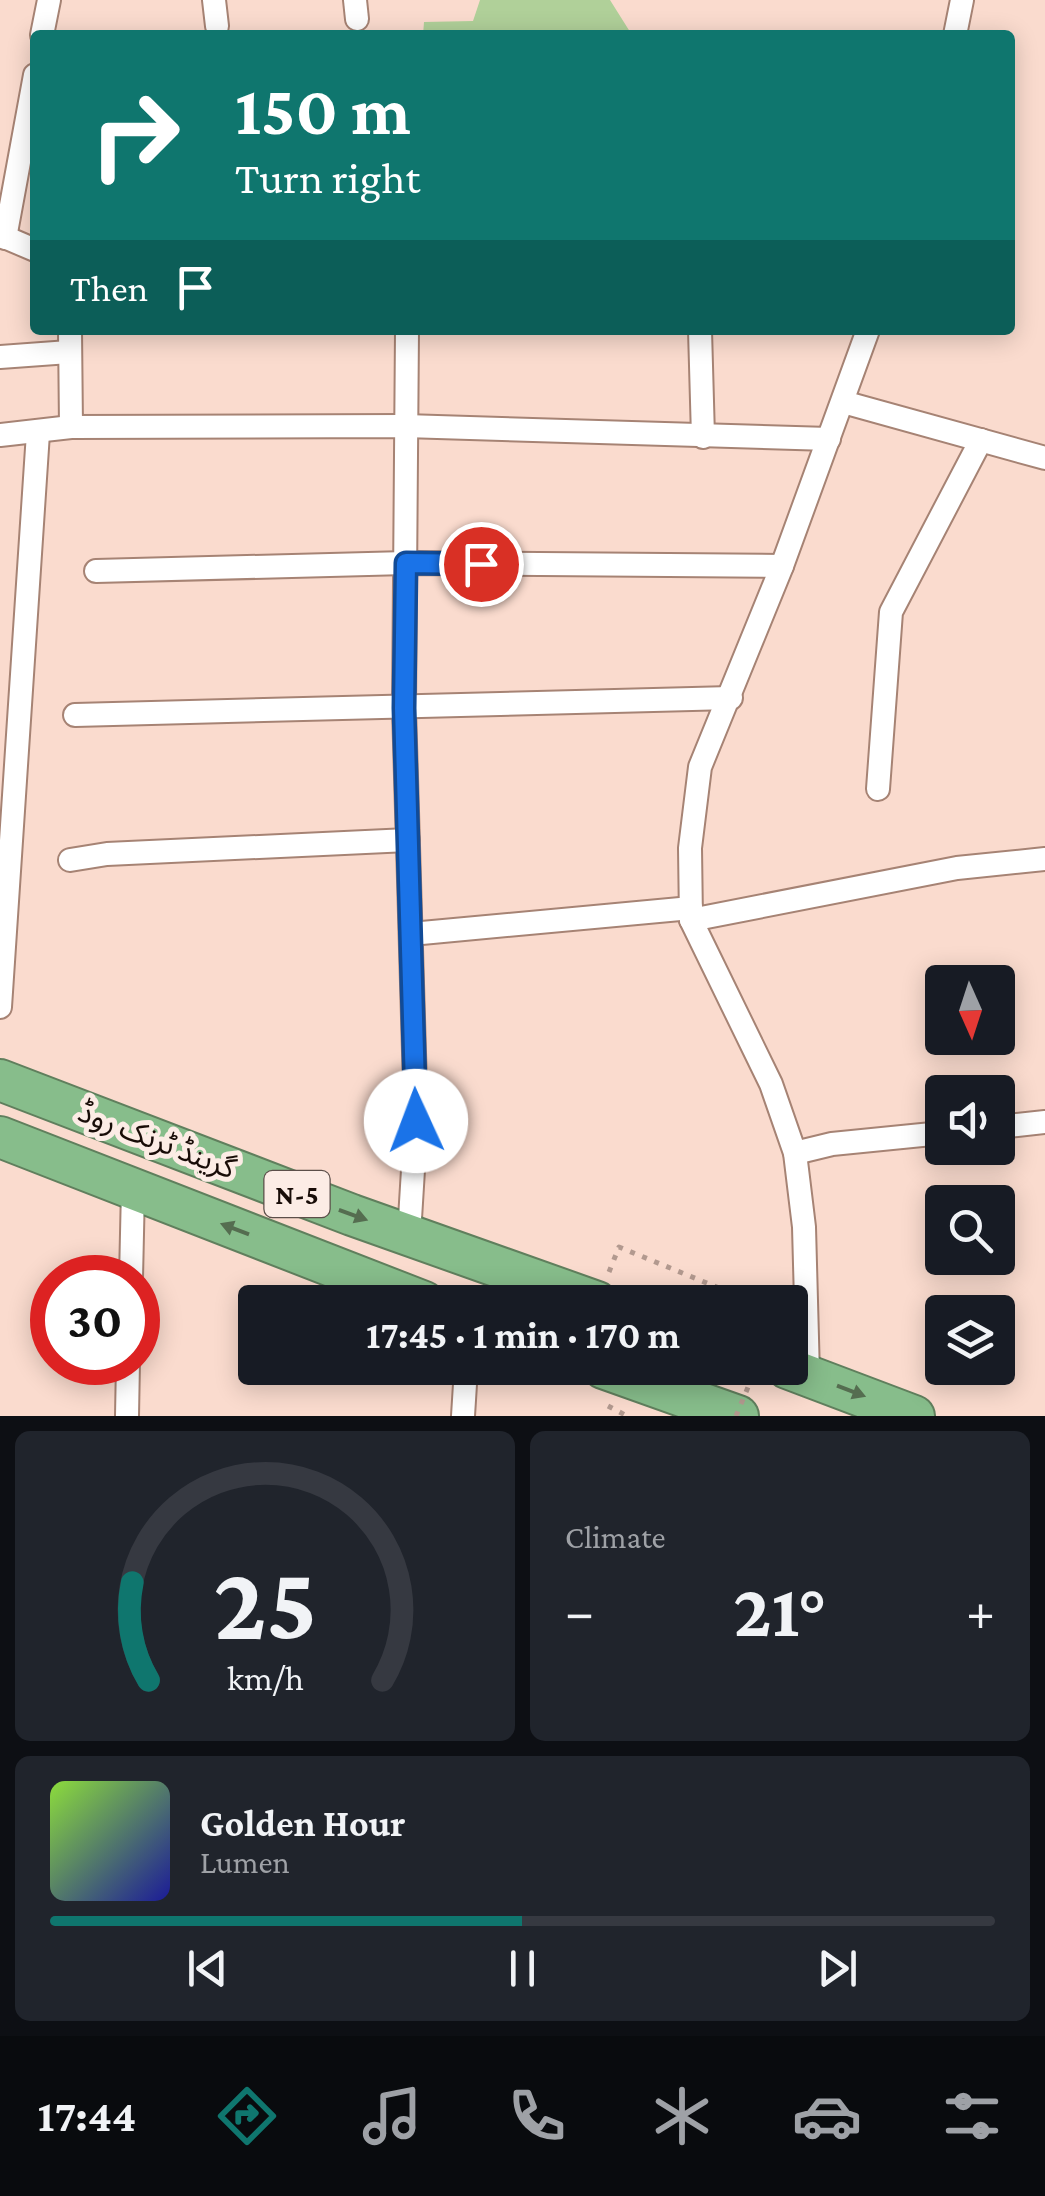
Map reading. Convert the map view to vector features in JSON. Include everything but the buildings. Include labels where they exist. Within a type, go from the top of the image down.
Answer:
[{"type":"highway","name":"گرینڈ ٹرنک روڈ","points":[[0,1080],[409,1234],[575,1285]]},
{"type":"highway","name":"گرینڈ ٹرنک روڈ","points":[[0,1137],[381,1285]]},
{"type":"highway","points":[[808,1375],[914,1416]]},
{"type":"highway","points":[[650,1385],[737,1416]]},
{"type":"street","points":[[43,30],[48,0]]},
{"type":"street","points":[[214,0],[217,26]]},
{"type":"street","points":[[956,30],[962,0]]},
{"type":"street","points":[[30,100],[3,237],[30,248]]},
{"type":"street","points":[[407,335],[404,708],[416,1121],[409,1234]]},
{"type":"street","points":[[700,335],[703,437]]},
{"type":"street","points":[[802,1285],[804,1226],[795,1153],[772,1084],[691,914],[690,848],[700,767],[782,566],[866,335]]},
{"type":"street","points":[[0,357],[70,341],[71,427]]},
{"type":"street","points":[[843,402],[1045,458]]},
{"type":"street","points":[[0,435],[71,427],[405,426],[829,440]]},
{"type":"street","points":[[0,1007],[38,433]]},
{"type":"street","points":[[878,788],[891,612],[981,440]]},
{"type":"street","points":[[96,571],[406,563],[782,566]]},
{"type":"street","points":[[75,715],[730,698]]},
{"type":"street","points":[[70,860],[107,854],[408,840]]},
{"type":"street","points":[[410,934],[691,914],[957,868],[1045,860]]},
{"type":"street","points":[[1015,1125],[1045,1122]]},
{"type":"street","points":[[795,1153],[832,1144],[925,1135]]},
{"type":"street","points":[[131,1255],[133,1188]]},
{"type":"street","points":[[127,1416],[128,1385]]},
{"type":"street","points":[[464,1416],[465,1385]]},
{"type":"path","points":[[604,1285],[618,1247],[711,1285]]},
{"type":"path","points":[[737,1416],[749,1385]]},
{"type":"green space","points":[[480,0],[610,0],[629,30],[423,30],[424,22],[473,21]]},
{"type":"route","points":[[416,1121],[404,708],[406,563],[481,564]]}]
